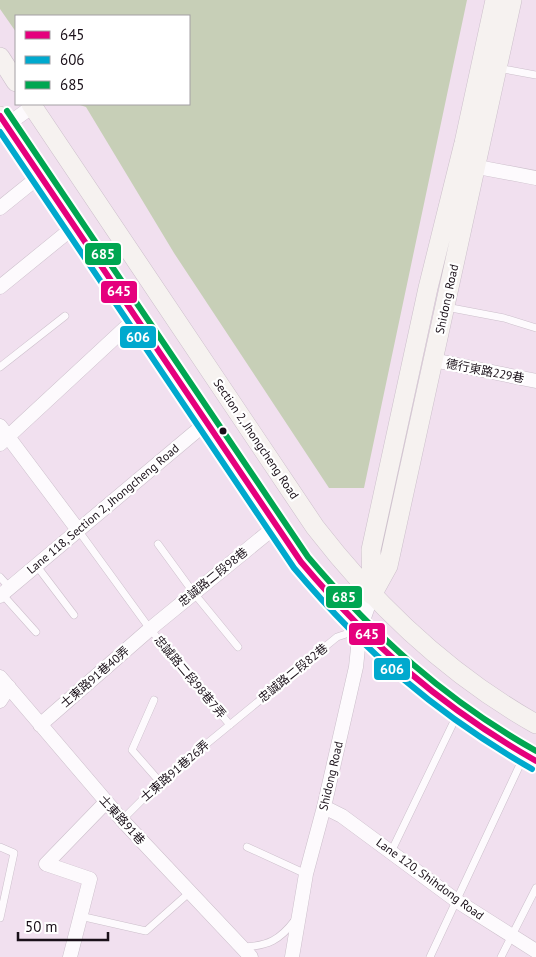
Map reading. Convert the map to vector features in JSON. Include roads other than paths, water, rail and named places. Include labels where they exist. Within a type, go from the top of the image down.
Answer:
[{"type":"street","name":"Shidong Road","points":[[292,957],[306,874],[324,808],[356,667],[360,629],[372,595],[388,566],[445,307],[495,0]]},
{"type":"street","name":"Shidong Road","points":[[372,595],[371,550],[428,288],[497,68],[512,0]]},
{"type":"street","points":[[0,57],[15,80]]},
{"type":"street","points":[[32,105],[2,124],[41,175],[301,562],[324,591],[380,650],[417,682],[491,735],[530,758]]},
{"type":"street","name":"Section 2, Jhongcheng Road","points":[[32,105],[315,527],[337,556],[372,595],[435,654],[475,686],[510,710],[536,724]]},
{"type":"street","points":[[467,165],[536,178]]},
{"type":"street","points":[[0,208],[41,175]]},
{"type":"street","points":[[0,287],[75,226]]},
{"type":"street","points":[[78,530],[3,436],[136,318]]},
{"type":"street","name":"德行東路229巷","points":[[433,360],[536,381]]},
{"type":"street","name":"Lane 118, Section 2, Jhongcheng Road","points":[[3,589],[36,565],[206,423]]},
{"type":"street","name":"忠誠路二段98巷","points":[[150,629],[276,526]]},
{"type":"street","name":"士東路91巷40弄","points":[[40,725],[150,629]]},
{"type":"street","points":[[0,701],[4,682]]},
{"type":"street","name":"士東路91巷","points":[[4,682],[122,820],[246,952]]},
{"type":"street","points":[[70,957],[90,879],[46,864],[106,802]]},
{"type":"street","name":"Lane 120, Shihdong Road","points":[[324,808],[342,816],[457,901],[536,951]]},
{"type":"lane","points":[[497,68],[536,75]]},
{"type":"lane","points":[[445,307],[504,318],[536,328]]},
{"type":"lane","points":[[0,367],[65,316]]},
{"type":"lane","name":"忠誠路二段98巷7弄","points":[[78,530],[150,629],[230,725]]},
{"type":"lane","points":[[158,544],[193,592],[238,647]]},
{"type":"lane","points":[[36,565],[74,615]]},
{"type":"lane","points":[[3,589],[36,632]]},
{"type":"lane","name":"忠誠路二段82巷","points":[[230,725],[338,636],[360,629]]},
{"type":"lane","points":[[154,700],[132,750],[160,782]]},
{"type":"lane","points":[[391,852],[458,712]]},
{"type":"lane","name":"士東路91巷26弄","points":[[122,820],[160,782],[230,725]]},
{"type":"lane","points":[[430,957],[530,758]]},
{"type":"lane","points":[[0,847],[14,853],[0,918]]},
{"type":"lane","points":[[247,847],[306,874]]},
{"type":"lane","points":[[500,957],[536,888]]},
{"type":"lane","points":[[80,916],[146,931],[190,892]]},
{"type":"lane","points":[[246,952],[277,940],[288,930],[300,914]]}]
